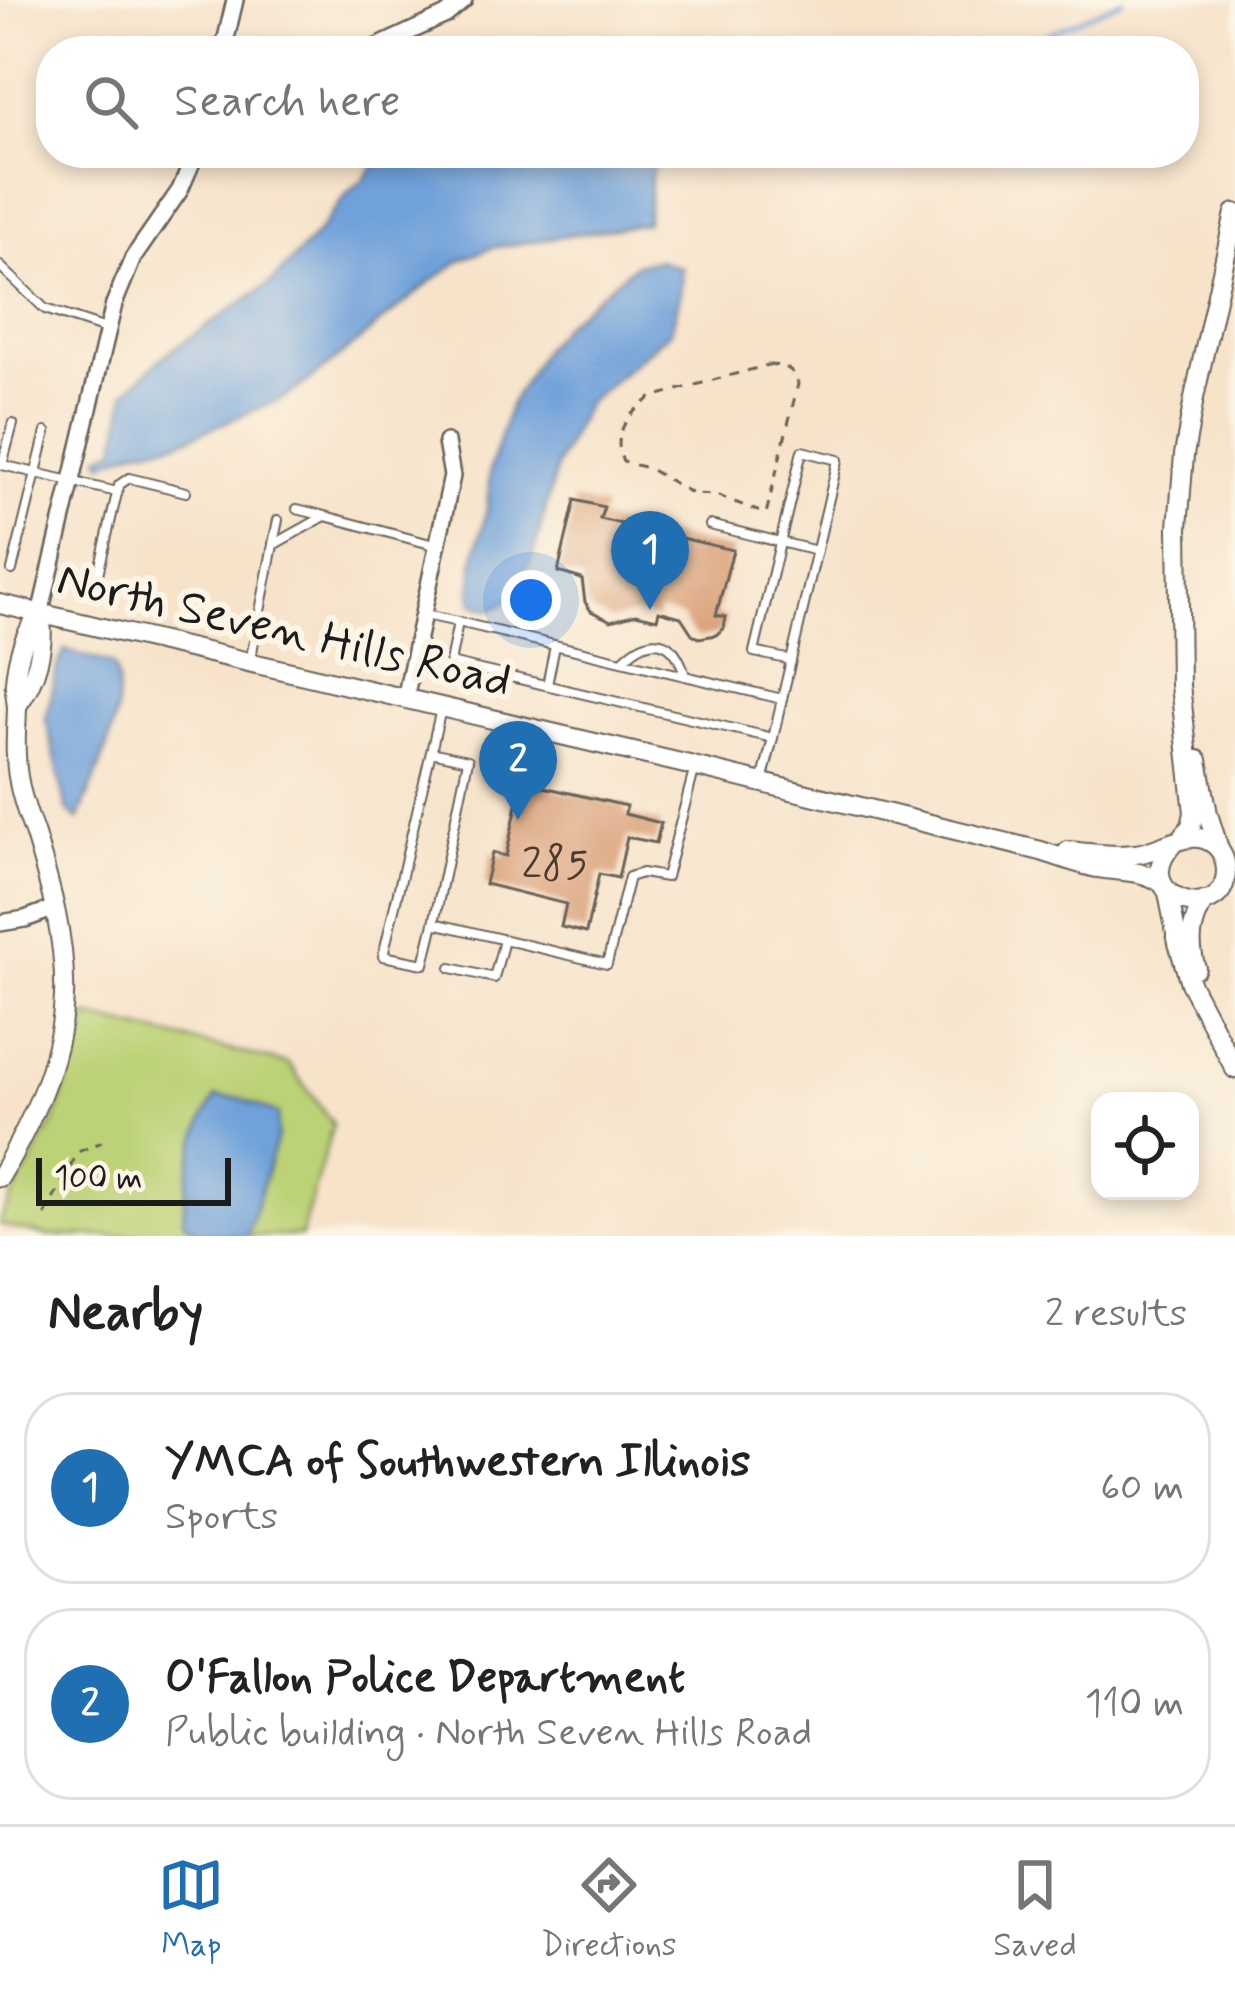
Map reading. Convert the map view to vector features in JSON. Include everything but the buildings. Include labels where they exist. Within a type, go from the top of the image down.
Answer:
[{"type":"street","points":[[227,36],[235,0]]},
{"type":"street","points":[[400,36],[446,15],[464,0]]},
{"type":"street","points":[[0,1177],[7,1150],[53,1066],[64,994],[62,940],[7,728],[17,706],[14,685],[26,630],[40,614],[123,278],[190,168]]},
{"type":"street","points":[[1235,213],[1184,455],[1178,527],[1180,685],[1194,813],[1191,826],[1160,863],[1190,983],[1235,1069]]},
{"type":"street","points":[[405,699],[452,476],[446,442]]},
{"type":"street","name":"North Seven Hills Road","points":[[0,604],[695,766],[1099,868],[1134,871],[1166,888]]},
{"type":"street","points":[[1184,722],[1201,767],[1208,814],[1226,860],[1221,888],[1194,920],[1191,943],[1204,1007]]},
{"type":"street","points":[[1176,842],[1202,838],[1226,860]]},
{"type":"street","name":"North Seven Hills Road","points":[[1041,851],[1137,854],[1176,842]]},
{"type":"street","points":[[1166,888],[1186,903],[1235,898]]},
{"type":"street","points":[[0,923],[55,908]]},
{"type":"lane","points":[[0,266],[45,309],[107,330]]},
{"type":"lane","points":[[13,424],[2,466],[117,492]]},
{"type":"lane","points":[[12,570],[46,432]]},
{"type":"lane","points":[[762,784],[838,460],[802,451],[754,652],[791,660]]},
{"type":"lane","points":[[95,587],[118,485],[129,478],[186,492]]},
{"type":"lane","points":[[297,508],[438,546]]},
{"type":"lane","points":[[273,545],[325,516]]},
{"type":"lane","points":[[249,663],[278,520]]},
{"type":"lane","points":[[710,525],[817,550]]},
{"type":"lane","points":[[423,615],[782,699]]},
{"type":"lane","points":[[458,622],[450,663],[773,738]]},
{"type":"lane","points":[[622,661],[646,643],[663,642],[676,651],[685,676]]},
{"type":"lane","points":[[547,685],[555,645]]},
{"type":"lane","points":[[431,752],[468,760],[424,964],[383,956],[431,752],[442,707]]},
{"type":"lane","points":[[434,923],[607,964],[629,878],[642,873],[666,877],[695,766]]},
{"type":"lane","points":[[451,968],[494,978],[504,940]]},
{"type":"path","points":[[768,364],[788,367],[799,384],[766,514],[716,495],[693,494],[648,468],[623,462],[618,443],[626,420],[652,398],[768,364]]},
{"type":"path","points":[[46,1214],[78,1152],[102,1142]]},
{"type":"green space","points":[[87,1016],[289,1064],[333,1124],[301,1236],[48,1236],[0,1225],[56,1118]]},
{"type":"water","points":[[373,168],[652,168],[646,223],[491,248],[463,259],[286,397],[178,442],[138,449],[103,463],[100,456],[117,447],[126,392],[166,354],[272,282]]},
{"type":"water","points":[[659,260],[682,268],[671,331],[586,404],[557,465],[533,557],[510,600],[491,610],[474,604],[471,589],[490,469],[510,405],[564,324],[636,264]]},
{"type":"water","points":[[65,650],[113,664],[117,681],[114,722],[78,820],[67,810],[46,719]]},
{"type":"water","points":[[216,1097],[239,1098],[278,1114],[277,1137],[247,1236],[205,1232],[183,1221],[192,1156]]},
{"type":"waterway","points":[[1043,36],[1123,0]]},
{"type":"place","name":"YMCA of Southwestern Illinois","points":[[650,610]]},
{"type":"place","name":"O'Fallon Police Department","points":[[518,820]]}]
